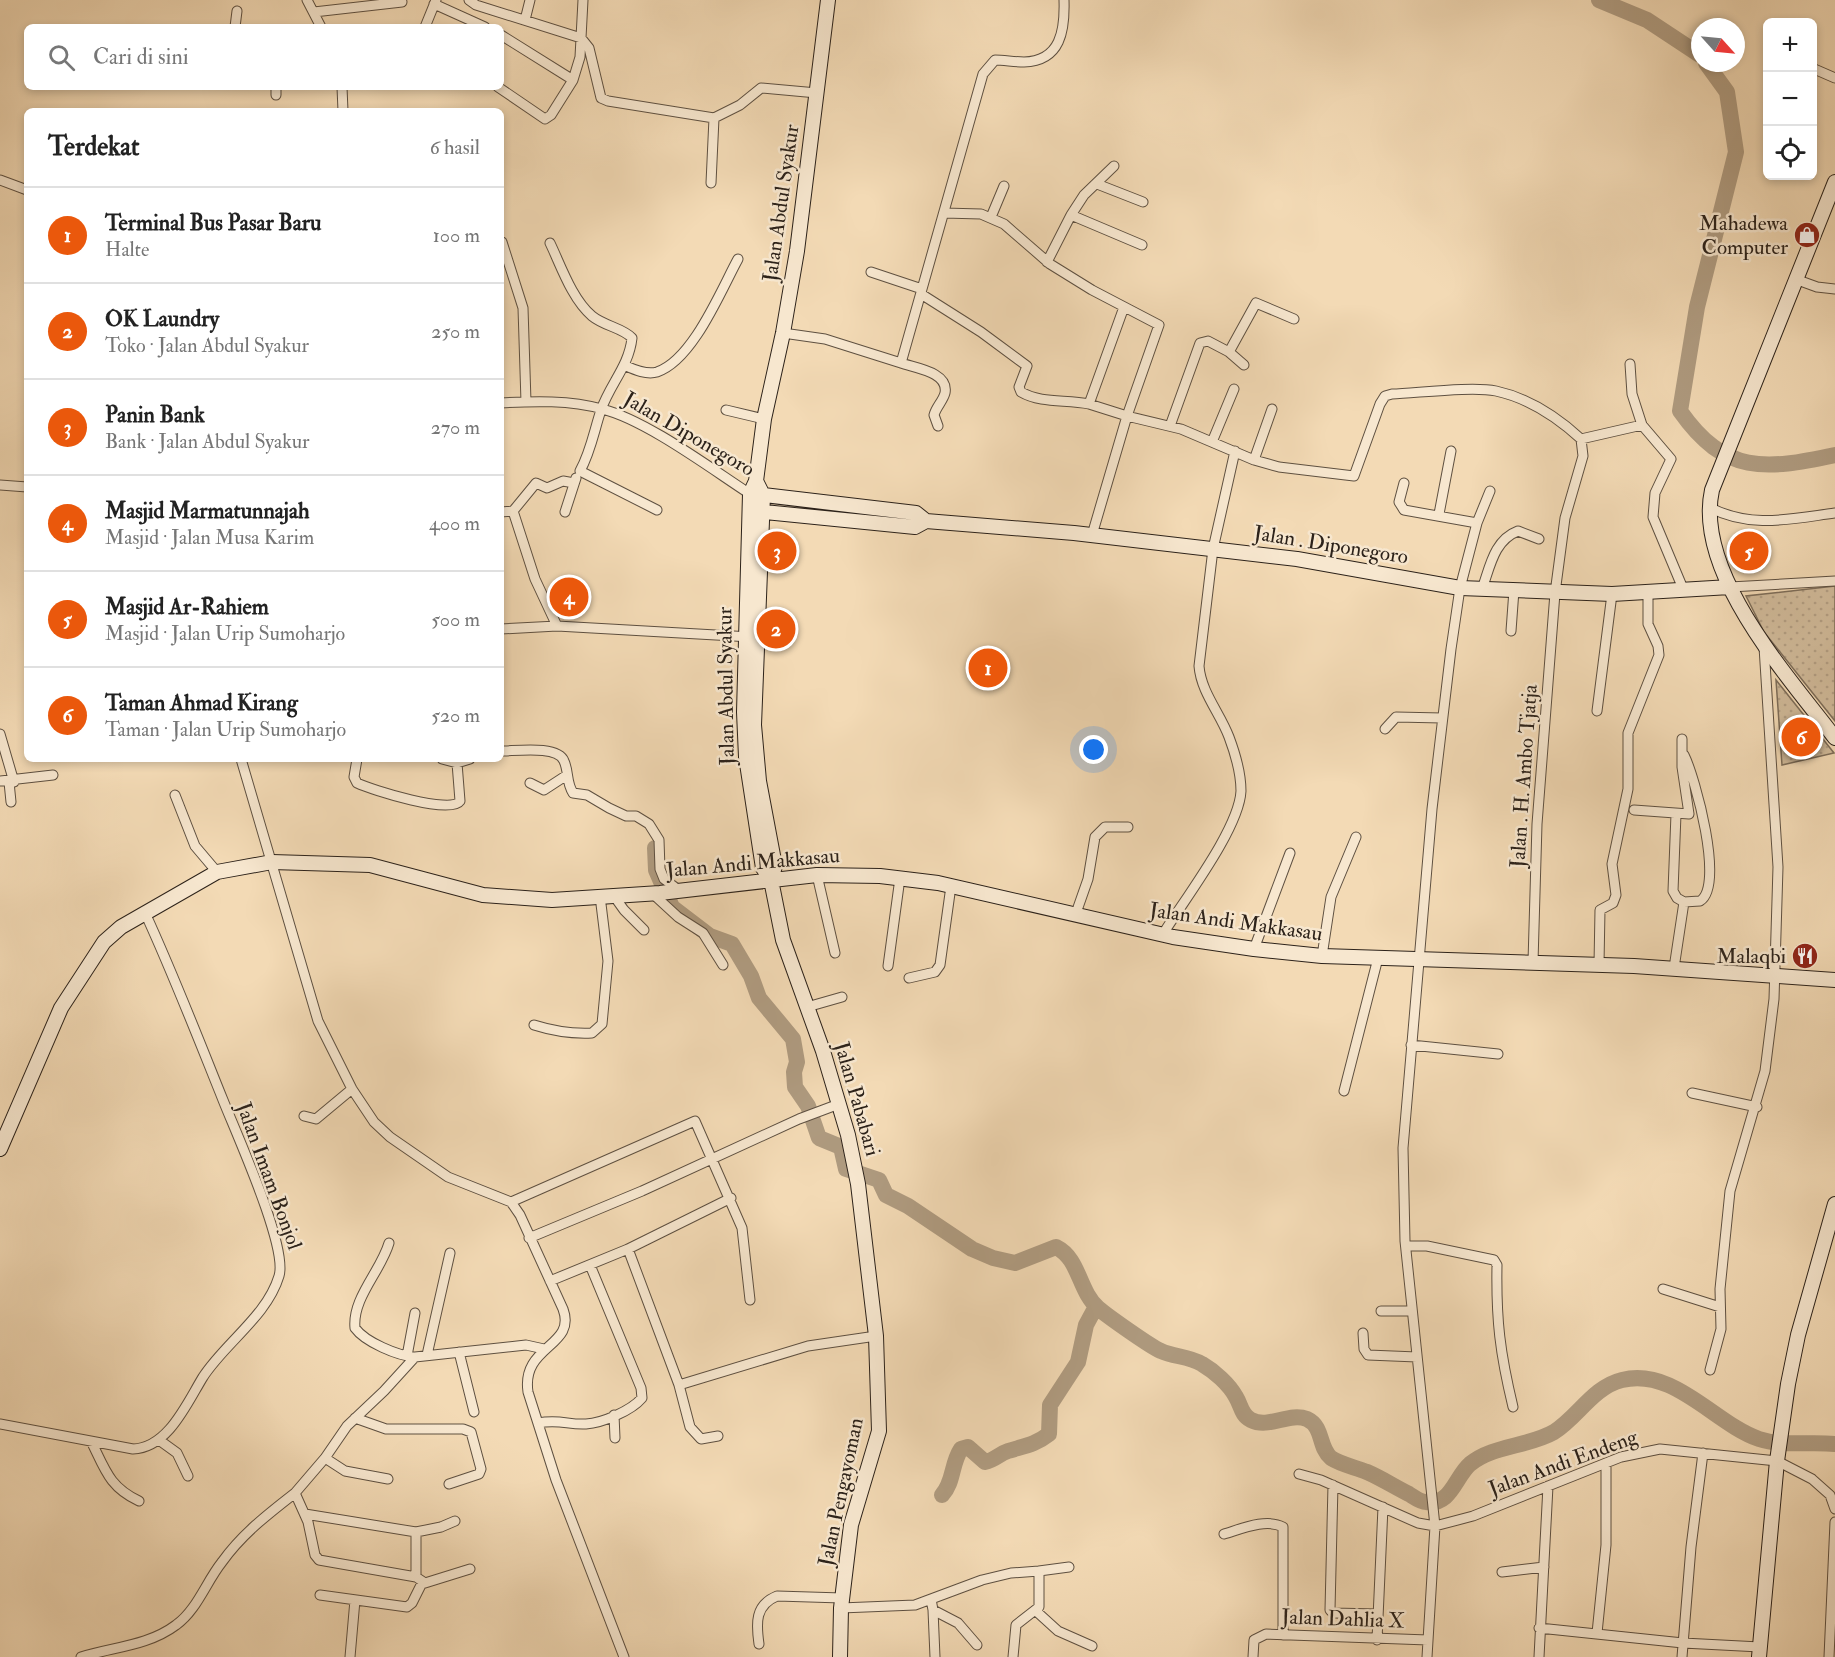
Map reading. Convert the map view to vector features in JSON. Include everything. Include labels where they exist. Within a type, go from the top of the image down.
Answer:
[{"type":"street","points":[[307,0],[320,24]]},
{"type":"street","points":[[469,0],[581,38],[589,48],[601,98],[605,100],[714,118],[740,105],[761,88],[817,93]]},
{"type":"street","points":[[525,20],[530,0]]},
{"type":"street","points":[[502,90],[545,119],[551,115],[573,80],[580,57],[583,0]]},
{"type":"street","name":"Jalan Abdul Syakur","points":[[771,880],[776,866],[759,781],[754,726],[748,511],[756,490],[764,419],[783,333],[797,251],[806,163],[828,0]]},
{"type":"street","points":[[900,363],[987,67],[995,60],[1026,62],[1052,54],[1062,34],[1064,0]]},
{"type":"street","points":[[314,12],[402,2]]},
{"type":"street","points":[[426,24],[435,2],[478,24]]},
{"type":"street","points":[[235,24],[237,11]]},
{"type":"street","points":[[504,36],[573,80]]},
{"type":"street","points":[[1817,70],[1835,78]]},
{"type":"street","points":[[342,90],[343,108]]},
{"type":"street","points":[[711,183],[714,118]]},
{"type":"street","points":[[1047,262],[1084,195],[1114,166]]},
{"type":"street","points":[[0,180],[24,189]]},
{"type":"street","points":[[1835,182],[1795,279],[1744,416],[1712,490],[1709,507],[1712,538],[1730,587],[1764,645],[1835,738]]},
{"type":"street","points":[[1097,184],[1143,202]]},
{"type":"street","points":[[991,217],[1004,186]]},
{"type":"street","points":[[944,213],[981,214],[991,217],[1004,224],[1047,262],[1156,323],[1159,327],[1127,416],[1092,535]]},
{"type":"street","points":[[1071,215],[1142,245]]},
{"type":"street","points":[[550,243],[571,287],[591,315],[619,332],[627,333],[632,338],[626,366],[602,409],[590,452],[574,483],[565,512]]},
{"type":"street","points":[[504,248],[523,308],[526,402]]},
{"type":"street","points":[[626,366],[644,372],[658,372],[684,352],[706,322],[738,259]]},
{"type":"street","points":[[871,272],[922,292],[1027,366],[1019,387],[1021,392],[1042,401],[1062,400],[1089,404],[1156,425],[1170,426],[1212,442],[1234,455],[1280,467],[1354,476],[1380,404],[1385,396],[1392,394],[1495,391],[1523,400],[1560,420],[1581,439],[1642,425]]},
{"type":"street","points":[[1795,279],[1817,287],[1835,288]]},
{"type":"street","points":[[1229,352],[1256,303],[1294,319]]},
{"type":"street","points":[[1089,404],[1124,307]]},
{"type":"street","points":[[783,333],[825,339],[937,376],[944,384],[945,392],[934,415],[938,426]]},
{"type":"street","points":[[1170,426],[1199,344],[1208,341],[1229,352],[1244,365]]},
{"type":"street","points":[[1630,364],[1632,394],[1642,425],[1671,459],[1655,493],[1653,517],[1684,591]]},
{"type":"street","points":[[1212,442],[1234,388]]},
{"type":"street","name":"Jalan Diponegoro","points":[[504,403],[555,402],[602,409],[635,423],[756,490],[916,513],[926,521]]},
{"type":"street","points":[[726,410],[764,419]]},
{"type":"street","points":[[1254,460],[1272,410]]},
{"type":"street","name":"Jalan . H. Ambo Tjatja","points":[[1533,962],[1537,824],[1555,593],[1565,518],[1582,465],[1581,439]]},
{"type":"street","points":[[1439,514],[1452,451]]},
{"type":"street","points":[[1163,934],[1223,838],[1239,802],[1239,774],[1229,736],[1199,676],[1213,549],[1234,455]]},
{"type":"street","points":[[580,471],[657,510]]},
{"type":"street","points":[[504,512],[513,511],[536,483],[546,488],[563,481],[574,483]]},
{"type":"street","points":[[1404,483],[1399,502],[1401,508],[1477,523]]},
{"type":"street","points":[[0,485],[24,487]]},
{"type":"street","name":"Jalan Abdul Syakur","points":[[750,637],[763,512],[756,490]]},
{"type":"street","points":[[1427,1657],[1435,1526],[1406,1246],[1403,1148],[1418,960],[1442,718],[1460,588],[1477,523],[1491,491]]},
{"type":"street","points":[[1709,507],[1729,517],[1754,522],[1835,513]]},
{"type":"street","points":[[513,511],[535,579],[557,627]]},
{"type":"street","points":[[748,511],[915,527],[926,521]]},
{"type":"street","name":"Jalan . Diponegoro","points":[[926,521],[1092,535],[1213,549],[1344,566],[1460,588],[1612,594],[1730,587]]},
{"type":"street","points":[[1482,589],[1492,559],[1503,539],[1518,531],[1539,539]]},
{"type":"street","points":[[1730,587],[1835,581]]},
{"type":"street","points":[[1511,631],[1514,590]]},
{"type":"street","points":[[1599,964],[1600,910],[1613,903],[1616,895],[1612,864],[1628,789],[1628,733],[1659,655],[1658,646],[1648,624],[1648,592]]},
{"type":"street","points":[[1597,711],[1612,594]]},
{"type":"street","points":[[504,629],[557,627],[750,637]]},
{"type":"street","points":[[1710,1370],[1720,1336],[1720,1307],[1730,1191],[1765,1071],[1775,976],[1778,867],[1764,645]]},
{"type":"street","points":[[1385,729],[1396,717],[1442,718]]},
{"type":"street","points":[[0,734],[11,802]]},
{"type":"street","points":[[1676,814],[1673,891],[1677,898],[1684,902],[1700,901],[1709,890],[1708,838],[1684,755],[1682,739]]},
{"type":"street","points":[[504,751],[556,752],[564,758],[563,776],[573,793],[587,795],[626,816],[636,816],[649,824],[659,840],[660,870],[666,892],[678,917],[703,933],[723,965]]},
{"type":"street","points":[[1684,755],[1682,767],[1689,814]]},
{"type":"street","points":[[242,762],[318,1021],[352,1089],[374,1122],[427,1164],[448,1177],[511,1202],[565,1315],[566,1326],[560,1336],[544,1349],[526,1373],[528,1392],[556,1480],[624,1657]]},
{"type":"street","points":[[356,762],[354,777],[357,783],[419,802],[442,806],[453,806],[460,801],[457,763]]},
{"type":"street","points":[[453,762],[460,762]]},
{"type":"street","points":[[7,782],[53,775]]},
{"type":"street","points":[[530,783],[544,790],[550,788],[563,776]]},
{"type":"street","points":[[175,795],[195,846],[217,872]]},
{"type":"street","points":[[1634,810],[1676,814],[1700,811]]},
{"type":"street","points":[[1075,916],[1088,879],[1095,837],[1105,827],[1128,828]]},
{"type":"street","points":[[1322,956],[1331,897],[1356,837]]},
{"type":"street","points":[[1254,949],[1290,853]]},
{"type":"street","name":"Jalan Andi Makkasau","points":[[0,1149],[61,1008],[104,942],[121,927],[146,915],[217,872],[272,862],[370,865],[483,895],[552,900],[666,892],[817,875],[900,878],[951,886],[1075,916],[1163,934],[1254,949],[1322,956],[1674,968],[1835,980]]},
{"type":"street","points":[[817,875],[835,953]]},
{"type":"street","points":[[888,966],[900,878]]},
{"type":"street","name":"Jalan Pababari","points":[[771,880],[783,940],[839,1104],[853,1162],[858,1184],[876,1336]]},
{"type":"street","points":[[909,978],[936,972],[940,965],[951,886]]},
{"type":"street","points":[[607,896],[644,930]]},
{"type":"street","points":[[534,1025],[581,1034],[592,1033],[602,1024],[608,961],[607,896]]},
{"type":"street","points":[[1674,968],[1684,902]]},
{"type":"street","name":"Jalan Imam Bonjol","points":[[146,915],[179,987],[252,1171],[282,1265],[275,1288],[208,1370],[176,1421],[159,1440]]},
{"type":"street","points":[[1344,1091],[1378,958]]},
{"type":"street","points":[[807,1007],[842,998]]},
{"type":"street","points":[[1411,1045],[1498,1053]]},
{"type":"street","points":[[304,1116],[316,1119],[352,1089]]},
{"type":"street","points":[[1692,1093],[1756,1107]]},
{"type":"street","points":[[529,1238],[839,1104]]},
{"type":"street","points":[[511,1202],[694,1121],[698,1124],[714,1158],[744,1234],[750,1300]]},
{"type":"street","points":[[550,1281],[628,1249],[731,1198]]},
{"type":"street","points":[[1539,1628],[1759,1652],[1782,1423],[1798,1335],[1835,1204]]},
{"type":"street","points":[[389,1243],[386,1254],[357,1309],[356,1328],[368,1338],[411,1357],[526,1344],[544,1349]]},
{"type":"street","points":[[1406,1246],[1427,1246],[1494,1260],[1497,1265],[1496,1319],[1500,1353],[1513,1407]]},
{"type":"street","points":[[628,1249],[679,1385],[694,1434],[704,1440],[718,1436]]},
{"type":"street","points":[[427,1355],[450,1252]]},
{"type":"street","points":[[538,1423],[558,1420],[588,1424],[614,1415],[640,1401],[641,1388],[590,1265]]},
{"type":"street","points":[[1663,1289],[1720,1307]]},
{"type":"street","points":[[1381,1311],[1412,1311]]},
{"type":"street","points":[[81,1657],[143,1642],[178,1624],[198,1600],[236,1544],[258,1522],[295,1493],[325,1458],[341,1433],[411,1357],[415,1313]]},
{"type":"street","points":[[1363,1333],[1364,1349],[1368,1354],[1417,1358]]},
{"type":"street","points":[[679,1385],[808,1346],[876,1336]]},
{"type":"street","name":"Jalan Pengayoman","points":[[840,1657],[841,1603],[851,1525],[878,1441],[880,1405],[876,1336]]},
{"type":"street","points":[[459,1352],[474,1412]]},
{"type":"street","points":[[614,1415],[615,1438]]},
{"type":"street","points":[[356,1418],[386,1429],[464,1429],[471,1432],[482,1469],[479,1474],[448,1484]]},
{"type":"street","points":[[0,1424],[141,1449],[159,1440],[177,1453],[188,1476]]},
{"type":"street","points":[[91,1441],[113,1484],[124,1494],[139,1501]]},
{"type":"street","name":"Jalan Andi Endeng","points":[[1435,1526],[1473,1516],[1606,1464],[1650,1450],[1778,1454],[1830,1495],[1835,1509]]},
{"type":"street","points":[[1682,1657],[1691,1547],[1703,1453]]},
{"type":"street","points":[[325,1458],[345,1471],[388,1479]]},
{"type":"street","points":[[1597,1633],[1606,1545],[1606,1464]]},
{"type":"street","points":[[1299,1474],[1333,1485],[1418,1523],[1435,1526]]},
{"type":"street","points":[[1333,1485],[1330,1610],[1378,1614]]},
{"type":"street","points":[[1539,1657],[1548,1486]]},
{"type":"street","points":[[295,1493],[305,1514],[315,1555],[319,1560],[419,1580],[470,1569]]},
{"type":"street","points":[[1377,1640],[1383,1507]]},
{"type":"street","points":[[305,1514],[416,1532],[441,1527],[455,1521]]},
{"type":"street","points":[[1829,1657],[1835,1522]]},
{"type":"street","points":[[1224,1534],[1253,1525],[1277,1524],[1283,1527],[1283,1635]]},
{"type":"street","points":[[320,1594],[408,1605],[419,1580],[416,1532]]},
{"type":"street","points":[[759,1644],[756,1621],[767,1600],[777,1596],[841,1603],[915,1605],[1011,1573],[1069,1567]]},
{"type":"street","points":[[1502,1572],[1544,1567]]},
{"type":"street","points":[[1013,1657],[1016,1625],[1036,1611],[1040,1594],[1039,1571]]},
{"type":"street","points":[[931,1599],[935,1657]]},
{"type":"street","points":[[350,1657],[355,1600]]},
{"type":"street","points":[[933,1611],[958,1623],[976,1645]]},
{"type":"street","points":[[1036,1611],[1058,1631],[1092,1646]]},
{"type":"street","name":"Jalan Dahlia X","points":[[1253,1657],[1257,1637],[1266,1634],[1377,1640],[1428,1640]]},
{"type":"shaded area","points":[[1835,586],[1835,721],[1764,632],[1746,596]]},
{"type":"shaded area","points":[[1776,680],[1834,753],[1782,765]]},
{"type":"waterway","points":[[1599,0],[1647,20],[1691,49]]},
{"type":"waterway","points":[[1713,72],[1727,92],[1736,152],[1697,307],[1680,411],[1713,447],[1730,457],[1748,463],[1767,465],[1835,455]]},
{"type":"waterway","points":[[655,848],[656,870],[672,907],[710,936],[732,944],[751,976],[759,998],[793,1039],[797,1062],[794,1072],[795,1087],[808,1106],[819,1138],[841,1147],[846,1169],[879,1180],[886,1195],[908,1206],[972,1249],[993,1258],[1015,1263],[1056,1247],[1070,1259],[1086,1293],[1098,1308],[1156,1348],[1197,1361],[1211,1370],[1229,1387],[1243,1413],[1251,1420],[1265,1423],[1293,1417],[1307,1419],[1316,1427],[1324,1448],[1331,1458],[1372,1474],[1426,1502],[1441,1500],[1470,1464],[1479,1458],[1554,1432],[1603,1389],[1622,1380],[1641,1378],[1677,1389],[1726,1422],[1759,1439],[1777,1443],[1835,1444]]},
{"type":"waterway","points":[[942,1495],[949,1484],[961,1449],[968,1447],[985,1462],[1008,1451],[1034,1443],[1049,1434],[1050,1405],[1078,1362],[1086,1325],[1093,1312],[1099,1309]]},
{"type":"place","name":"Mahadewa Computer","points":[[1807,235]]},
{"type":"place","name":"Panin Bank","points":[[777,551]]},
{"type":"place","name":"Masjid Ar-Rahiem","points":[[1749,551]]},
{"type":"place","name":"Masjid Marmatunnajah","points":[[569,597]]},
{"type":"place","name":"OK Laundry","points":[[776,629]]},
{"type":"place","name":"Terminal Bus Pasar Baru","points":[[988,668]]},
{"type":"place","name":"Taman Ahmad Kirang","points":[[1801,737]]},
{"type":"place","name":"Malaqbi","points":[[1805,956]]}]
